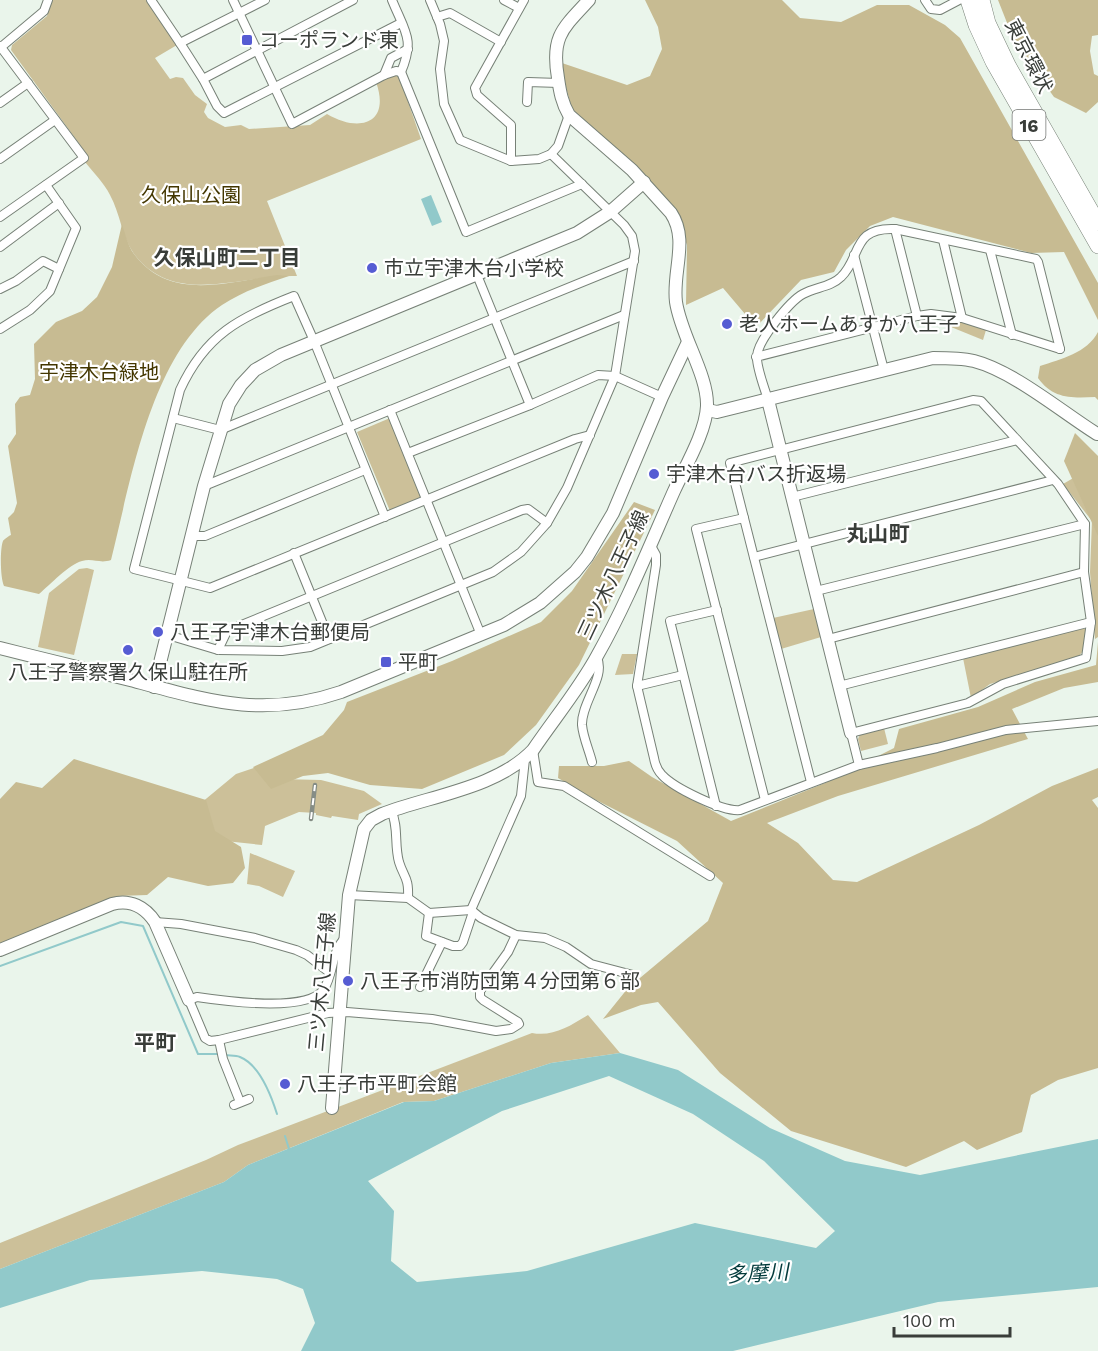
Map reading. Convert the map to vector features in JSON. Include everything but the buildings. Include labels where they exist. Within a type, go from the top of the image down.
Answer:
[{"type":"highway","name":"東京環状","points":[[969,0],[976,25],[993,62],[1098,246]]},
{"type":"highway","name":"東京環状","points":[[982,0],[988,23],[1008,65],[1098,222]]},
{"type":"street","points":[[0,217],[84,158],[0,47],[44,11],[48,0]]},
{"type":"street","points":[[151,0],[180,42],[217,106],[224,113],[401,23]]},
{"type":"street","points":[[233,0],[292,124],[384,75],[400,72]]},
{"type":"street","points":[[180,42],[265,0]]},
{"type":"street","points":[[203,79],[353,0]]},
{"type":"street","points":[[392,0],[410,42],[406,60],[400,72],[466,232],[582,184]]},
{"type":"street","points":[[430,0],[444,41],[440,69],[444,104],[449,119],[460,140],[511,161],[539,159],[551,154],[558,146],[568,115],[563,105],[559,82],[555,56],[556,42],[589,0]]},
{"type":"street","points":[[504,0],[519,8]]},
{"type":"street","points":[[511,161],[511,125],[477,95],[475,88],[524,0]]},
{"type":"street","points":[[925,0],[931,9],[937,10],[959,0]]},
{"type":"street","points":[[437,17],[450,13],[501,42]]},
{"type":"street","points":[[384,75],[391,58],[408,49]]},
{"type":"street","points":[[527,102],[528,82],[559,82]]},
{"type":"street","points":[[0,103],[28,83]]},
{"type":"street","name":"三ツ木八王子線","points":[[332,1108],[349,895],[364,830],[371,820],[391,810],[464,788],[504,772],[529,755],[597,658],[702,428],[707,410],[706,391],[687,344],[675,299],[675,274],[680,246],[679,229],[671,213],[644,182],[568,115]]},
{"type":"street","points":[[0,159],[55,120]]},
{"type":"street","points":[[168,635],[218,650],[282,651],[310,647],[493,572],[521,552],[547,523],[563,497],[615,376],[635,246],[632,236],[624,225],[551,154]]},
{"type":"street","points":[[154,687],[220,430],[229,404],[255,370],[314,341],[558,242],[610,212],[644,182]]},
{"type":"street","points":[[0,329],[30,310],[50,291],[76,228],[46,185]]},
{"type":"street","points":[[0,247],[59,203]]},
{"type":"street","points":[[756,357],[931,314],[962,318],[1060,349],[1038,262],[1031,258],[886,228],[869,235],[861,242],[841,277],[833,283],[796,298],[760,344],[756,357],[859,765]]},
{"type":"street","points":[[895,229],[917,316]]},
{"type":"street","points":[[943,240],[962,318]]},
{"type":"street","points":[[990,250],[1012,335]]},
{"type":"street","points":[[854,254],[884,370]]},
{"type":"street","points":[[0,289],[16,281],[43,261],[59,269]]},
{"type":"street","points":[[173,418],[220,430],[634,261]]},
{"type":"street","points":[[477,275],[530,405]]},
{"type":"street","points":[[385,516],[294,296],[259,310],[228,328],[206,348],[186,377],[180,390],[134,569],[210,588],[575,439],[590,435]]},
{"type":"street","points":[[204,486],[624,315]]},
{"type":"street","points":[[0,648],[225,704],[262,707],[294,704],[341,692],[513,620],[540,603],[575,572],[587,557],[613,513],[687,344]]},
{"type":"street","points":[[707,410],[717,412],[933,358],[963,358],[1008,376],[1097,434]]},
{"type":"street","points":[[408,453],[530,405],[598,375],[615,376],[662,397]]},
{"type":"street","points":[[811,782],[730,463],[974,400],[981,401],[1058,484],[1085,524],[1084,572],[1091,622],[1086,658],[1003,684],[968,703],[851,733]]},
{"type":"street","points":[[390,410],[481,634]]},
{"type":"street","points":[[792,497],[1017,440]]},
{"type":"street","points":[[192,536],[205,536],[365,470]]},
{"type":"street","points":[[754,557],[1053,480]]},
{"type":"street","points":[[218,650],[226,631],[528,509],[547,523]]},
{"type":"street","points":[[744,518],[696,529],[765,800]]},
{"type":"street","points":[[816,591],[1085,524]]},
{"type":"street","points":[[650,544],[656,555],[656,565],[637,686],[654,758],[660,772],[670,782],[716,806],[728,810],[740,810],[859,765],[937,748],[1006,729],[1098,721]]},
{"type":"street","points":[[294,554],[329,639]]},
{"type":"street","points":[[828,639],[1084,572]]},
{"type":"street","points":[[716,806],[670,621],[717,610]]},
{"type":"street","points":[[839,686],[1091,622]]},
{"type":"street","points":[[592,762],[582,726],[586,706],[600,670],[597,658]]},
{"type":"street","points":[[637,686],[683,675]]},
{"type":"street","points":[[529,755],[538,782],[564,786],[710,876]]},
{"type":"street","points":[[429,913],[426,936],[453,946],[460,946],[472,911],[521,796],[529,755]]},
{"type":"street","points":[[391,810],[396,824],[399,862],[408,879],[408,898]]},
{"type":"street","points":[[349,895],[408,898],[429,913],[472,911],[516,935],[545,938],[566,946],[591,964],[633,975]]},
{"type":"street","points":[[0,950],[119,902],[140,907],[147,911],[155,922],[205,1038],[219,1043],[339,1012],[432,1019],[496,1031],[515,1027],[519,1024],[518,1022],[480,997],[480,991],[508,952],[516,935]]},
{"type":"street","points":[[155,922],[164,921],[244,936],[296,950],[307,955],[329,972]]},
{"type":"street","points":[[189,1000],[197,997],[279,1004],[304,1002],[322,991],[339,944],[345,938]]},
{"type":"street","points":[[420,987],[442,942]]},
{"type":"street","points":[[219,1043],[223,1059],[241,1102]]},
{"type":"green space","name":"久保山公園","points":[[51,0],[146,0],[177,45],[155,58],[170,79],[183,78],[195,95],[207,104],[204,112],[208,118],[225,127],[241,125],[249,129],[310,125],[327,114],[350,123],[369,121],[376,116],[379,107],[380,96],[376,82],[395,75],[399,76],[421,139],[267,201],[297,276],[210,284],[189,284],[169,280],[150,270],[134,254],[110,195],[85,162],[88,156],[11,50],[12,45],[47,16]]},
{"type":"green space","points":[[645,0],[782,0],[800,18],[841,22],[877,5],[909,5],[945,25],[960,38],[1098,283],[1098,320],[1064,252],[1031,253],[893,217],[870,226],[846,250],[834,272],[801,280],[756,327],[723,288],[686,305],[687,245],[672,204],[572,109],[559,62],[627,85],[650,76],[662,49],[658,27]]},
{"type":"green space","points":[[998,0],[1098,0],[1098,35],[1092,36],[1090,51],[1094,74],[1098,76],[1098,102],[1086,113],[1054,97],[1015,43]]},
{"type":"green space","name":"宇津木台緑地","points":[[122,224],[134,254],[148,269],[164,279],[182,284],[200,285],[277,275],[289,276],[246,292],[222,305],[198,326],[178,354],[161,386],[147,421],[111,560],[86,560],[77,563],[39,594],[4,586],[1,570],[2,545],[3,540],[11,535],[8,518],[14,512],[17,503],[8,446],[16,434],[15,404],[20,397],[30,395],[35,379],[34,344],[56,322],[82,311],[97,297],[112,267]]},
{"type":"green space","points":[[953,319],[986,330],[983,340],[951,327]]},
{"type":"green space","points":[[1098,332],[1098,400],[1095,397],[1063,396],[1044,385],[1038,378],[1040,366],[1065,358],[1080,350]]},
{"type":"green space","points":[[390,418],[424,497],[390,511],[357,432]]},
{"type":"green space","points":[[1075,433],[1098,456],[1098,536],[1064,461]]},
{"type":"green space","points":[[1075,477],[1098,514],[1098,637],[1095,639],[1090,572],[1092,521],[1063,484]]},
{"type":"green space","points":[[634,502],[655,510],[579,665],[536,725],[504,755],[422,789],[370,785],[328,773],[303,776],[271,789],[253,767],[323,735],[344,710],[347,702],[452,661],[541,622],[572,591]]},
{"type":"green space","points":[[79,569],[94,570],[74,655],[38,647],[49,593]]},
{"type":"green space","points":[[814,609],[821,637],[781,649],[773,618]]},
{"type":"green space","points":[[1082,628],[1088,630],[1085,649],[1078,657],[990,684],[971,698],[963,658]]},
{"type":"green space","points":[[1098,642],[1098,682],[1064,688],[1012,709],[1028,739],[838,796],[767,823],[798,843],[833,880],[857,882],[979,825],[1052,786],[1098,768],[1098,797],[1092,800],[1098,808],[1098,1068],[1058,1080],[1031,1095],[1022,1132],[977,1150],[964,1141],[906,1167],[791,1131],[720,1073],[658,1002],[641,1005],[603,1019],[628,988],[708,921],[723,883],[677,841],[558,778],[559,766],[604,766],[629,761],[652,777],[731,821],[825,783],[894,748],[899,729],[978,707],[1035,682],[1096,665]]},
{"type":"green space","points":[[622,654],[637,654],[633,674],[615,675]]},
{"type":"green space","points":[[884,728],[888,744],[861,751],[858,739],[860,734]]},
{"type":"green space","points":[[74,759],[206,800],[215,831],[241,847],[245,868],[233,883],[208,886],[168,877],[147,895],[118,896],[0,943],[0,799],[16,782],[42,788]]},
{"type":"green space","points":[[260,766],[280,779],[321,780],[364,791],[382,804],[359,814],[358,820],[299,812],[265,826],[262,845],[206,839],[201,803],[236,774]]},
{"type":"green space","points":[[250,853],[295,871],[283,897],[259,886],[247,884]]},
{"type":"green space","points":[[588,1015],[620,1053],[551,1063],[434,1101],[403,1102],[248,1165],[224,1182],[0,1269],[0,1243],[238,1145],[532,1033],[540,1034],[561,1030]]},
{"type":"water","points":[[431,195],[442,222],[432,226],[421,199]]},
{"type":"water","name":"多摩川","points":[[620,1053],[678,1070],[770,1128],[845,1161],[920,1175],[1098,1139],[1098,1287],[938,1302],[733,1351],[301,1351],[315,1323],[303,1289],[277,1279],[202,1271],[90,1280],[0,1308],[0,1269],[224,1182],[248,1165],[404,1102],[434,1101],[551,1063]],"holes":[[[609,1076],[693,1114],[764,1161],[835,1231],[816,1248],[695,1223],[527,1271],[417,1282],[391,1261],[394,1211],[368,1181],[502,1111]]]},
{"type":"waterway","points":[[0,966],[121,922],[143,926],[198,1054],[219,1054]]},
{"type":"waterway","points":[[225,1055],[240,1057],[253,1067],[268,1090],[277,1114]]},
{"type":"waterway","points":[[285,1136],[289,1149]]},
{"type":"railway","points":[[311,819],[315,785]]},
{"type":"place","name":"コーポランド東","points":[[247,40]]},
{"type":"place","name":"市立宇津木台小学校","points":[[372,268]]},
{"type":"place","name":"老人ホームあすか八王子","points":[[727,324]]},
{"type":"place","name":"宇津木台バス折返場","points":[[654,474]]},
{"type":"place","name":"八王子宇津木台郵便局","points":[[158,632]]},
{"type":"place","name":"八王子警察署久保山駐在所","points":[[128,650]]},
{"type":"place","name":"平町","points":[[386,662]]},
{"type":"place","name":"八王子市消防団第４分団第６部","points":[[348,981]]},
{"type":"place","name":"八王子市平町会館","points":[[285,1084]]},
{"type":"district","name":"久保山町二丁目","points":[[227,257]]},
{"type":"district","name":"丸山町","points":[[878,533]]},
{"type":"district","name":"平町","points":[[155,1042]]}]
